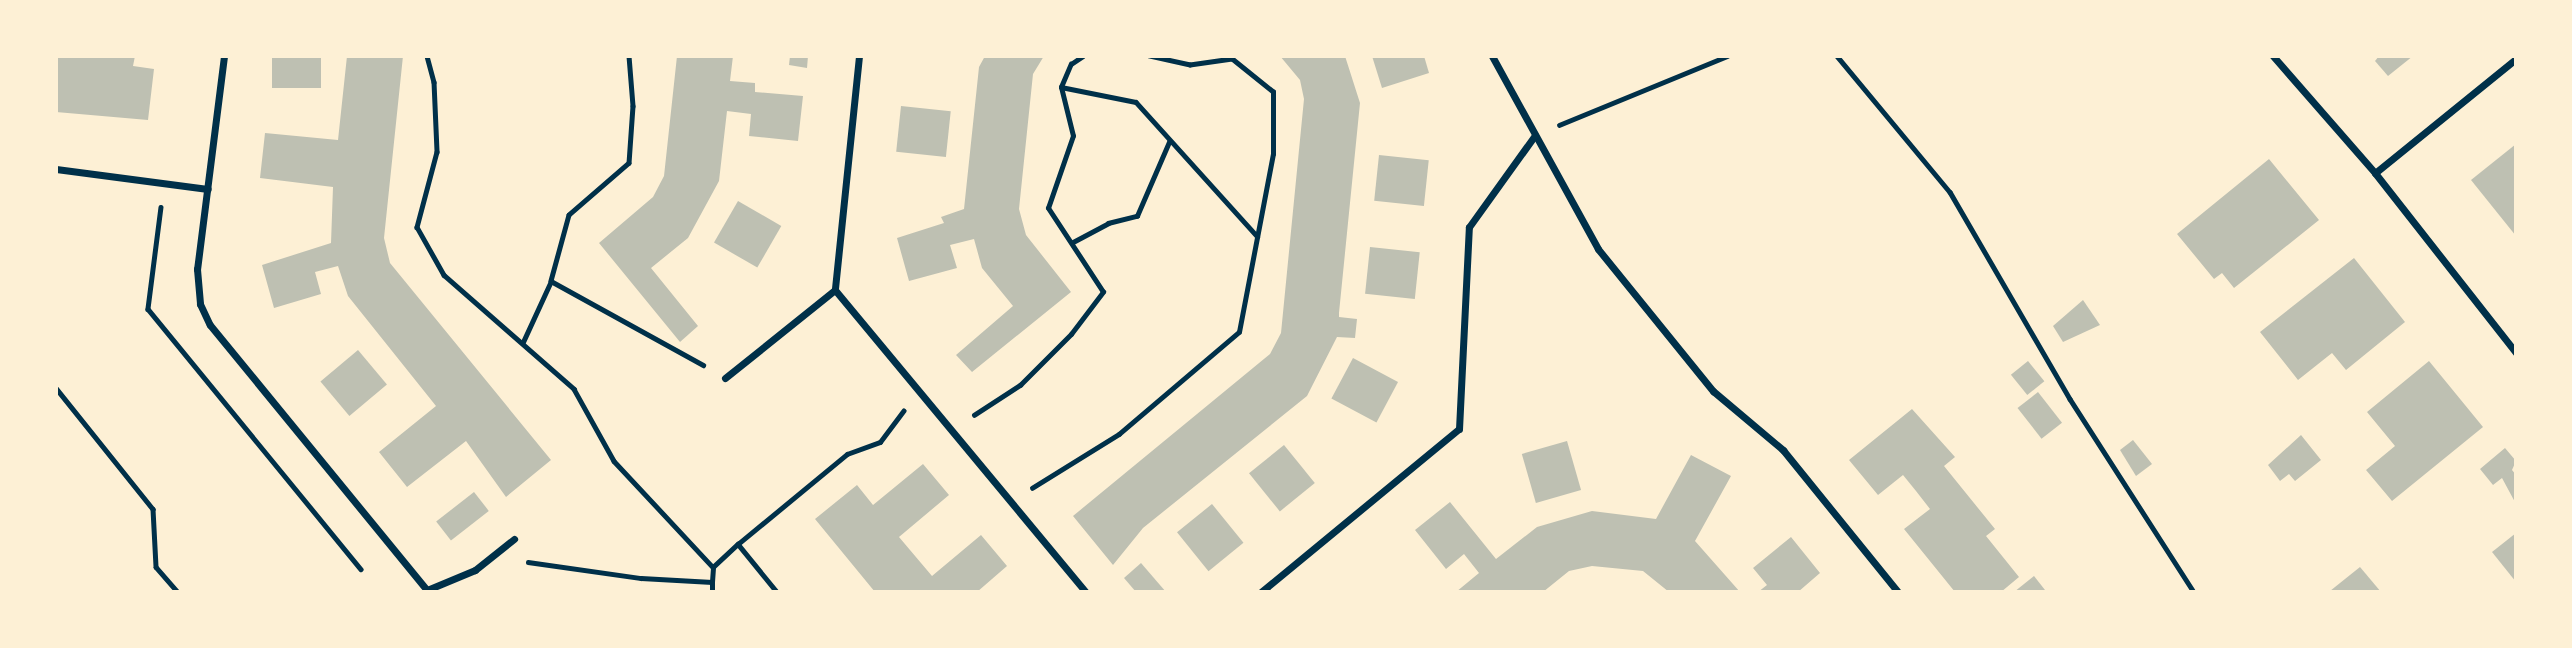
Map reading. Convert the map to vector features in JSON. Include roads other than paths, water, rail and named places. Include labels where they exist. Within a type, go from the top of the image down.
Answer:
[{"type":"street","points":[[224,56],[197,268],[200,303],[210,325],[427,590],[492,557],[514,539]]},
{"type":"street","points":[[859,56],[835,290],[1086,592]]},
{"type":"street","points":[[1492,56],[1598,249],[1713,391],[1783,450],[1898,592]]},
{"type":"street","points":[[2273,56],[2375,173],[2516,353]]},
{"type":"street","points":[[2375,173],[2516,59]]},
{"type":"street","points":[[1261,592],[1459,429],[1469,227],[1535,135]]},
{"type":"street","points":[[56,169],[208,189]]},
{"type":"street","points":[[725,378],[835,290]]}]
